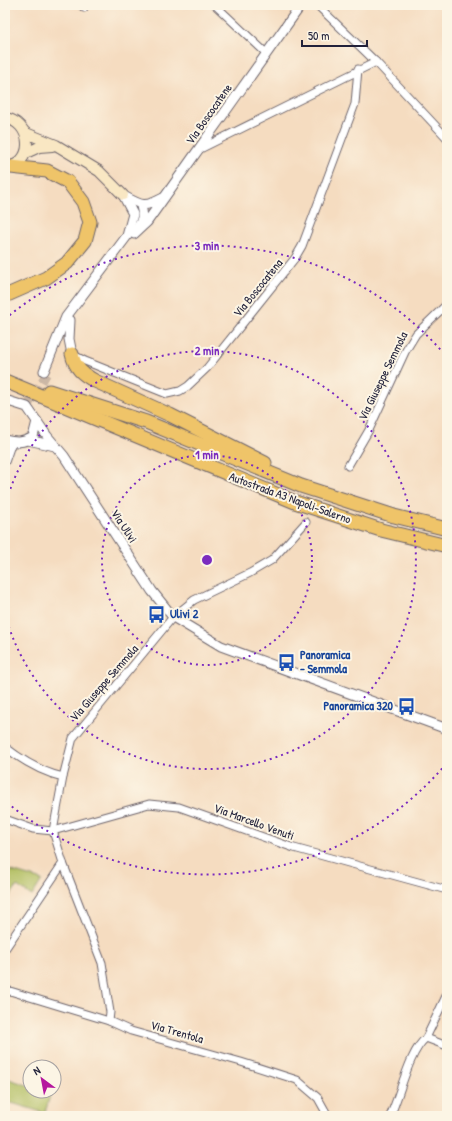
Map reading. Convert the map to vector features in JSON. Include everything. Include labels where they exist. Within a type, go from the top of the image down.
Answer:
[{"type":"highway","points":[[5,296],[46,278],[67,263],[85,241],[90,222],[83,202],[68,182],[47,171],[8,167]]},
{"type":"highway","points":[[72,354],[74,364],[83,375],[170,415],[279,470],[300,486]]},
{"type":"highway","name":"Autostrada A3 Napoli-Salerno","points":[[5,376],[146,422],[300,486],[394,516],[447,529]]},
{"type":"highway","name":"Autostrada A3 Napoli-Salerno","points":[[5,381],[295,502],[381,530],[447,546]]},
{"type":"highway","points":[[5,391],[23,397],[52,401]]},
{"type":"main road","points":[[5,118],[12,119],[20,124],[26,133],[28,144],[26,153],[20,161],[8,167]]},
{"type":"main road","points":[[26,133],[56,146],[99,171],[123,195]]},
{"type":"main road","points":[[26,153],[40,147],[56,146]]},
{"type":"street","points":[[216,5],[266,53]]},
{"type":"street","name":"Via Boscocatene","points":[[130,235],[70,320],[46,372],[66,317],[130,235],[144,222],[164,198],[301,5]]},
{"type":"street","points":[[317,5],[376,62],[447,138]]},
{"type":"street","points":[[200,149],[294,103],[358,69],[376,62]]},
{"type":"street","name":"Via Boscocatena","points":[[72,354],[84,362],[167,394],[180,391],[188,386],[207,368],[287,270],[302,246],[355,104],[358,69]]},
{"type":"street","points":[[123,195],[141,206],[153,204],[164,198]]},
{"type":"street","points":[[123,195],[133,214],[130,235]]},
{"type":"street","points":[[141,206],[144,222]]},
{"type":"street","name":"Via Giuseppe Semmola","points":[[348,466],[369,430],[405,352],[416,334],[447,304]]},
{"type":"street","points":[[70,320],[69,339],[72,354]]},
{"type":"street","name":"Via Ulivi","points":[[5,400],[25,405],[64,456],[152,592],[173,617],[221,646],[447,729]]},
{"type":"street","points":[[5,462],[9,441],[24,442],[33,437],[36,431],[37,421]]},
{"type":"street","points":[[28,440],[55,446]]},
{"type":"street","name":"Via Giuseppe Semmola","points":[[108,1022],[110,1012],[102,964],[63,863],[53,831],[63,777],[73,738],[81,726],[166,628],[173,617],[194,600],[250,573],[272,560],[306,522]]},
{"type":"street","points":[[5,747],[29,764],[49,774],[63,777]]},
{"type":"street","name":"Via Marcello Venuti","points":[[53,831],[150,804],[179,807],[294,848],[447,890]]},
{"type":"street","points":[[5,819],[33,829],[53,831]]},
{"type":"street","points":[[5,950],[63,863]]},
{"type":"street","name":"Via Trentola","points":[[5,992],[10,991],[108,1022],[131,1031],[241,1062],[297,1080],[318,1098],[328,1116]]},
{"type":"street","points":[[390,1116],[412,1058],[420,1042],[426,1038],[447,994]]},
{"type":"street","points":[[426,1038],[447,1046]]},
{"type":"green space","points":[[5,869],[42,880],[32,896],[17,886],[10,896],[5,893]]},
{"type":"green space","points":[[6,1078],[22,1083],[22,1099],[49,1099],[45,1113],[5,1101]]},
{"type":"tunnel","points":[[28,405],[47,373]]},
{"type":"place","name":"Ulivi 2","points":[[157,614]]},
{"type":"place","name":"Panoramica - Semmola","points":[[287,662]]},
{"type":"place","name":"Panoramica 320","points":[[406,706]]}]
